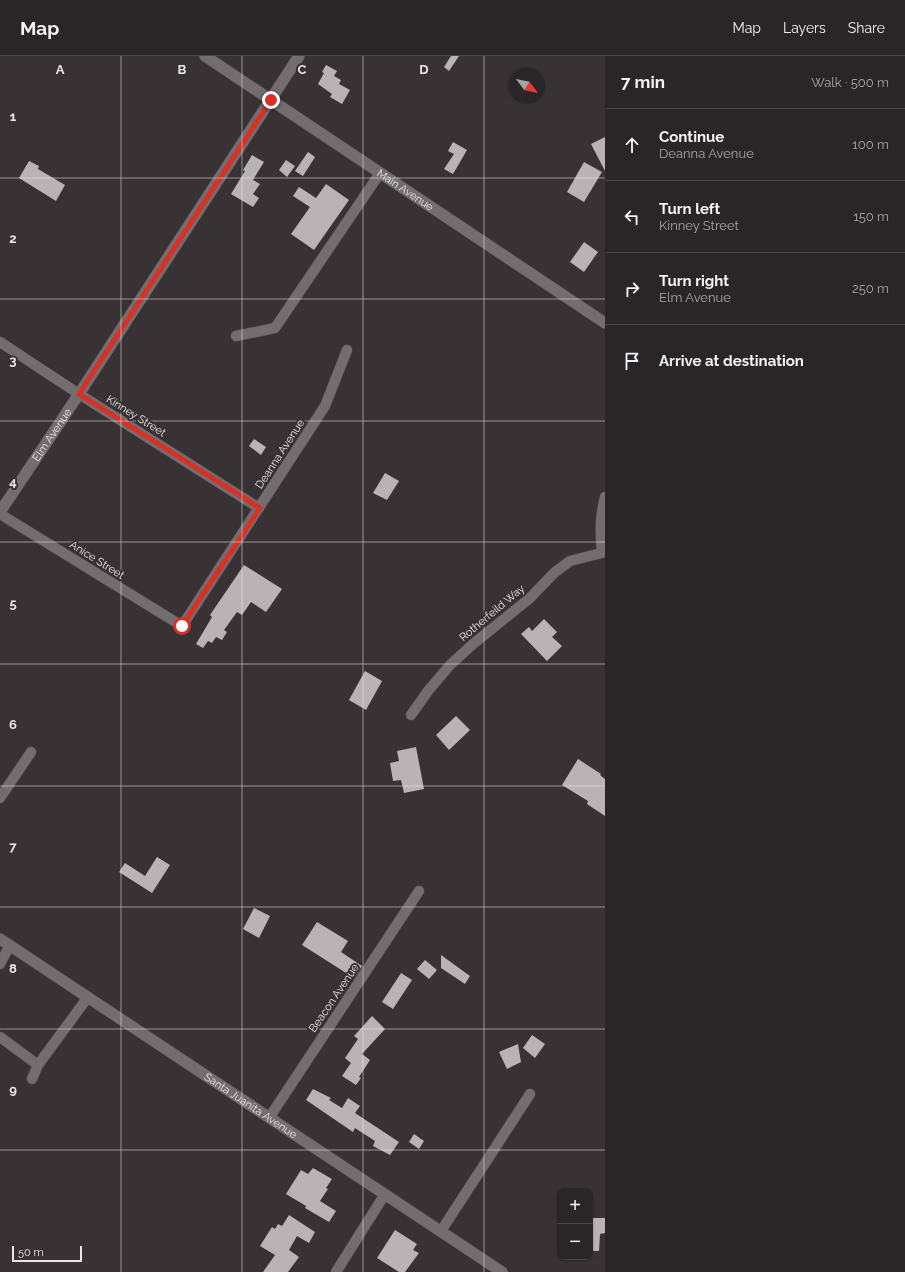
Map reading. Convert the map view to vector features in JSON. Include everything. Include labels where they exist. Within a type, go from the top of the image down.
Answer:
[{"type":"street","name":"Main Avenue","points":[[205,56],[605,324]]},
{"type":"street","name":"Elm Avenue","points":[[0,513],[299,56]]},
{"type":"street","points":[[236,336],[275,328],[380,173]]},
{"type":"street","name":"Kinney Street","points":[[0,342],[79,394],[260,508]]},
{"type":"street","name":"Deanna Avenue","points":[[182,626],[325,406],[347,350]]},
{"type":"street","points":[[603,552],[600,533],[600,514],[605,497]]},
{"type":"street","name":"Anice Street","points":[[0,513],[182,626]]},
{"type":"street","name":"Rotherfeild Way","points":[[411,715],[428,690],[450,665],[473,644],[530,598],[554,573],[570,561],[603,552]]},
{"type":"street","points":[[0,798],[31,752]]},
{"type":"street","name":"Beacon Avenue","points":[[269,1118],[419,891]]},
{"type":"street","name":"Santa Juanita Avenue","points":[[0,939],[502,1272]]},
{"type":"street","points":[[0,964],[10,945]]},
{"type":"street","points":[[32,1079],[38,1065],[88,997]]},
{"type":"street","points":[[0,1037],[38,1065]]},
{"type":"street","points":[[441,1231],[530,1094]]},
{"type":"street","points":[[336,1272],[385,1194]]},
{"type":"building","points":[[451,56],[459,56],[449,71],[444,67]]},
{"type":"building","points":[[326,65],[337,71],[334,76],[341,80],[339,84],[350,90],[342,104],[330,97],[332,94],[318,84],[324,73],[322,72]]},
{"type":"building","points":[[605,137],[605,171],[591,144]]},
{"type":"building","points":[[453,142],[467,150],[453,174],[444,169],[454,154],[448,151]]},
{"type":"building","points":[[308,152],[315,157],[303,176],[295,171]]},
{"type":"building","points":[[252,155],[264,162],[253,180],[260,184],[253,194],[259,198],[253,207],[231,194],[245,171],[243,170]]},
{"type":"building","points":[[286,160],[295,166],[287,177],[279,170]]},
{"type":"building","points":[[29,161],[39,166],[38,169],[65,185],[56,201],[19,178]]},
{"type":"building","points":[[584,162],[602,172],[584,202],[567,192]]},
{"type":"building","points":[[326,184],[349,200],[314,250],[291,234],[310,207],[293,196],[299,187],[316,198]]},
{"type":"building","points":[[584,242],[598,252],[584,272],[570,262]]},
{"type":"building","points":[[254,439],[266,447],[261,455],[249,446]]},
{"type":"building","points":[[385,473],[399,481],[387,500],[373,493]]},
{"type":"building","points":[[244,565],[282,589],[266,612],[251,602],[242,615],[237,612],[224,630],[227,632],[222,640],[216,637],[212,643],[208,641],[203,648],[196,644],[212,617],[210,615]]},
{"type":"building","points":[[544,619],[557,632],[552,637],[562,646],[547,661],[521,634],[529,627],[532,631]]},
{"type":"building","points":[[365,671],[382,681],[366,710],[349,700]]},
{"type":"building","points":[[456,716],[470,730],[449,750],[436,735]]},
{"type":"building","points":[[416,747],[424,789],[404,793],[401,780],[393,781],[390,763],[399,761],[397,751]]},
{"type":"building","points":[[578,759],[601,774],[600,775],[605,779],[605,816],[587,804],[588,801],[562,785]]},
{"type":"building","points":[[157,857],[170,865],[152,893],[119,872],[125,863],[145,876]]},
{"type":"building","points":[[254,908],[270,916],[259,938],[243,929]]},
{"type":"building","points":[[317,922],[348,941],[341,952],[362,966],[354,978],[302,945]]},
{"type":"building","points":[[441,955],[470,976],[465,984],[441,968]]},
{"type":"building","points":[[425,960],[437,970],[429,979],[417,969]]},
{"type":"building","points":[[401,973],[412,980],[393,1009],[382,1002]]},
{"type":"building","points":[[372,1016],[385,1029],[362,1054],[370,1060],[359,1077],[361,1078],[356,1085],[342,1076],[351,1063],[345,1058],[358,1039],[354,1036]]},
{"type":"building","points":[[532,1035],[545,1044],[535,1058],[523,1048]]},
{"type":"building","points":[[518,1044],[521,1062],[507,1069],[499,1052]]},
{"type":"building","points":[[313,1089],[331,1098],[329,1100],[342,1108],[348,1098],[360,1106],[355,1113],[399,1142],[390,1155],[373,1146],[375,1141],[355,1128],[353,1132],[306,1100]]},
{"type":"building","points":[[414,1134],[424,1141],[419,1149],[409,1142]]},
{"type":"building","points":[[313,1168],[332,1179],[326,1188],[328,1189],[320,1201],[336,1211],[329,1222],[305,1208],[306,1206],[286,1194],[301,1170],[308,1174]]},
{"type":"building","points":[[289,1215],[315,1232],[309,1243],[297,1236],[289,1250],[299,1257],[288,1272],[263,1272],[275,1255],[260,1246],[272,1227],[275,1229],[278,1224],[282,1226]]},
{"type":"building","points":[[593,1218],[605,1218],[605,1233],[600,1234],[599,1251],[593,1251]]},
{"type":"building","points":[[395,1230],[417,1244],[413,1250],[419,1253],[405,1272],[399,1272],[377,1258]]},
{"type":"route","points":[[182,626],[260,508],[79,394],[271,100]]}]
